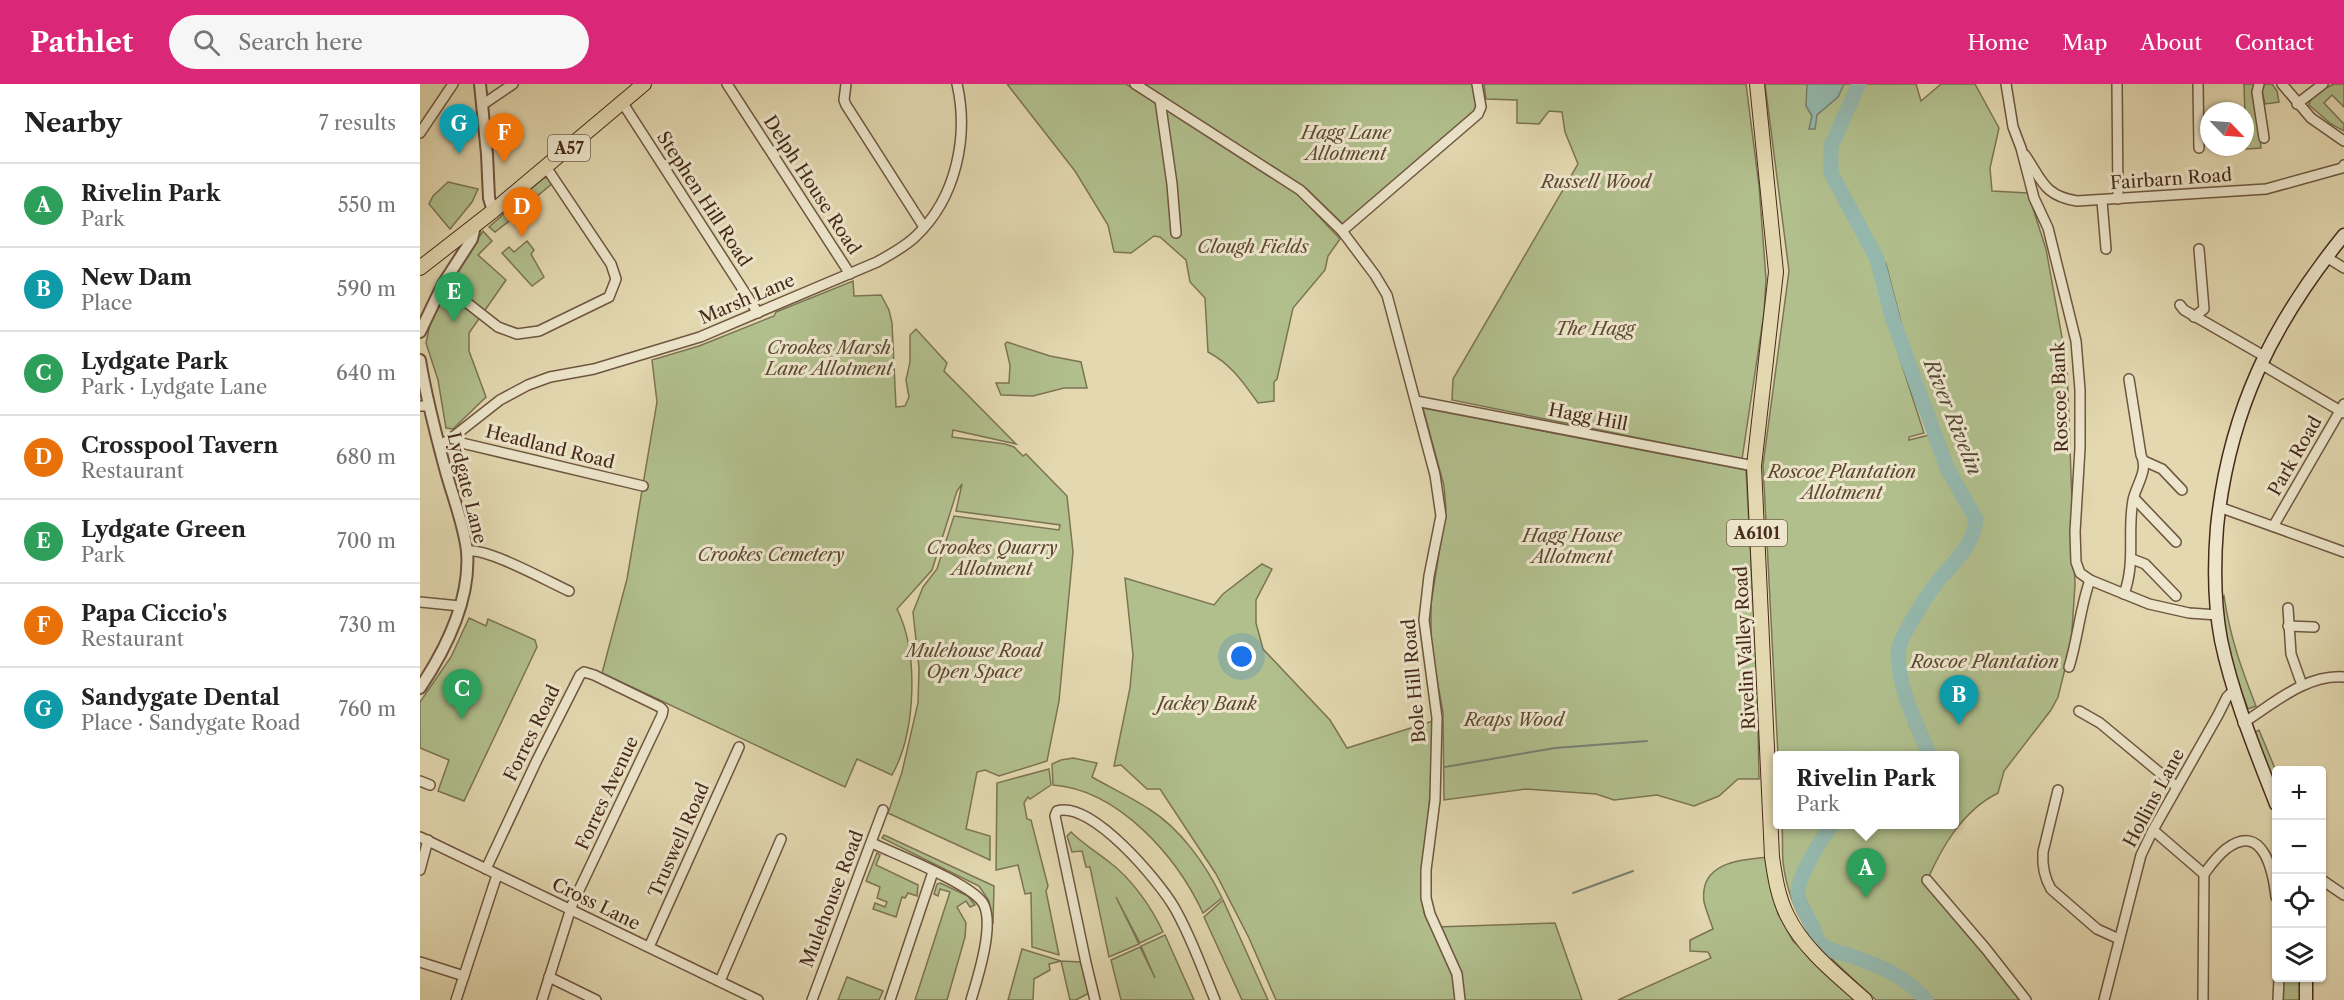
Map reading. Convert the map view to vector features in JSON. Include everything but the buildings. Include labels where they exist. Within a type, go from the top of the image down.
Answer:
[{"type":"main road","name":"A57","points":[[420,268],[494,211],[644,84]]},
{"type":"main road","name":"Rivelin Valley Road","points":[[1757,84],[1776,272],[1754,466],[1772,857],[1775,880],[1787,916],[1798,933],[1812,951],[1865,1000]]},
{"type":"main road","points":[[2272,792],[2243,723],[2221,638],[2217,615],[2215,562],[2219,507],[2224,474],[2249,388],[2301,293],[2344,235]]},
{"type":"main road","points":[[2306,982],[2306,1000]]},
{"type":"street","points":[[420,133],[453,84]]},
{"type":"street","points":[[480,84],[488,154],[489,198],[494,211]]},
{"type":"street","points":[[482,105],[513,84]]},
{"type":"street","name":"Delph House Road","points":[[728,84],[850,273]]},
{"type":"street","points":[[846,84],[844,100],[846,105],[924,227]]},
{"type":"street","name":"Marsh Lane","points":[[444,442],[500,400],[528,385],[550,377],[594,369],[666,349],[728,327],[896,251],[924,227],[944,198],[956,165],[961,133],[961,107],[957,84]]},
{"type":"street","name":"Bole Hill Road","points":[[1135,84],[1300,190],[1342,231],[1387,295],[1435,475],[1441,516],[1427,585],[1424,620],[1437,718],[1435,808],[1426,870],[1426,898],[1430,914],[1457,974],[1460,1000]]},
{"type":"street","points":[[1342,231],[1478,114],[1481,108],[1478,84]]},
{"type":"street","name":"Roscoe Bank","points":[[2006,84],[2013,127],[2034,198],[2048,228],[2076,341],[2080,390],[2076,562],[2080,573],[2090,580]]},
{"type":"street","points":[[2117,84],[2118,199]]},
{"type":"street","points":[[2198,84],[2199,148]]},
{"type":"street","points":[[2259,84],[2257,92],[2264,138]]},
{"type":"street","points":[[2282,84],[2297,104],[2327,131],[2344,141]]},
{"type":"street","points":[[2297,104],[2323,84]]},
{"type":"street","points":[[1160,100],[1172,184],[1176,233]]},
{"type":"street","name":"Stephen Hill Road","points":[[622,102],[758,313]]},
{"type":"street","name":"Fairbarn Road","points":[[2021,148],[2048,191],[2064,199],[2102,201],[2266,189],[2342,168],[2344,165]]},
{"type":"street","points":[[444,284],[498,327],[517,334],[539,331],[609,297],[616,279],[611,264],[546,167]]},
{"type":"street","points":[[2102,201],[2106,249]]},
{"type":"street","points":[[420,332],[444,284],[472,240],[474,226]]},
{"type":"street","points":[[459,237],[465,251]]},
{"type":"street","points":[[2194,317],[2204,309],[2199,249]]},
{"type":"street","points":[[2326,257],[2344,268]]},
{"type":"street","points":[[2180,305],[2194,317],[2343,409]]},
{"type":"street","name":"Lydgate Lane","points":[[420,360],[425,406],[444,442],[466,551],[466,575],[460,606],[442,649],[420,688]]},
{"type":"street","points":[[2124,594],[2132,559],[2130,528],[2134,498],[2143,475],[2144,461],[2141,455],[2129,379]]},
{"type":"street","name":"Hagg Hill","points":[[1416,401],[1754,466]]},
{"type":"street","name":"Park Road","points":[[2274,525],[2343,409]]},
{"type":"street","name":"Headland Road","points":[[444,442],[643,486]]},
{"type":"street","points":[[2144,461],[2162,469],[2182,490]]},
{"type":"street","points":[[2134,498],[2176,542]]},
{"type":"street","points":[[2219,507],[2344,552]]},
{"type":"street","points":[[466,551],[473,550],[498,559],[569,591]]},
{"type":"street","points":[[2132,559],[2145,564],[2176,596]]},
{"type":"street","points":[[2069,668],[2082,617],[2083,599],[2090,580],[2160,607],[2189,613],[2217,615]]},
{"type":"street","points":[[420,602],[460,606]]},
{"type":"street","points":[[2288,608],[2291,654],[2302,685]]},
{"type":"street","points":[[2082,617],[2093,620]]},
{"type":"street","points":[[2288,626],[2314,627]]},
{"type":"street","name":"Forres Road","points":[[486,869],[580,675],[584,672],[594,675],[643,698]]},
{"type":"street","points":[[2243,723],[2302,685],[2320,679],[2344,677]]},
{"type":"street","name":"Hollins Lane","points":[[2104,1000],[2135,876],[2152,830],[2227,697],[2235,689]]},
{"type":"street","name":"Forres Avenue","points":[[542,1000],[570,910],[662,715],[663,710],[660,707],[643,698]]},
{"type":"street","points":[[2079,711],[2100,723],[2177,787]]},
{"type":"street","name":"Truswell Road","points":[[649,947],[739,747]]},
{"type":"street","points":[[420,781],[430,785]]},
{"type":"street","points":[[2058,790],[2043,852],[2042,862],[2047,881],[2051,889],[2097,929],[2119,939]]},
{"type":"street","points":[[1095,1000],[1055,816],[1057,811],[1063,809],[1083,816],[1105,830],[1149,873],[1175,909],[1215,1000]]},
{"type":"street","name":"Mulehouse Road","points":[[812,1000],[884,810]]},
{"type":"street","points":[[2152,830],[2204,874]]},
{"type":"street","points":[[420,870],[424,839]]},
{"type":"street","name":"Cross Lane","points":[[424,839],[758,1000]]},
{"type":"street","points":[[720,981],[780,839]]},
{"type":"street","points":[[2203,1000],[2204,874],[2225,850],[2244,841],[2252,843],[2265,852],[2272,874]]},
{"type":"street","points":[[872,843],[975,892],[986,908],[986,940],[971,1000]]},
{"type":"street","points":[[890,1000],[933,872]]},
{"type":"street","points":[[456,1000],[497,874]]},
{"type":"street","points":[[1927,880],[2026,1000]]},
{"type":"street","points":[[2326,883],[2342,894]]},
{"type":"street","points":[[2326,889],[2342,894]]},
{"type":"street","points":[[420,962],[464,976]]},
{"type":"street","points":[[549,977],[596,1000]]},
{"type":"street","points":[[2278,1000],[2279,982]]},
{"type":"green space","name":"Clough Fields","points":[[1007,84],[1126,84],[1297,193],[1340,239],[1328,256],[1325,270],[1293,308],[1277,379],[1274,382],[1274,401],[1258,403],[1230,368],[1208,352],[1205,298],[1190,282],[1186,260],[1160,237],[1154,236],[1131,253],[1114,252],[1108,225],[1075,171]]},
{"type":"green space","name":"Hagg Lane Allotment","points":[[1144,84],[1475,84],[1477,104],[1475,110],[1343,224],[1307,189]]},
{"type":"green space","points":[[1484,84],[1746,84],[1759,186],[1766,279],[1764,313],[1742,459],[1452,400],[1453,379],[1578,164],[1565,132],[1562,112],[1549,111],[1539,124],[1517,123],[1517,100],[1486,99]]},
{"type":"green space","name":"Roscoe Plantation Allotment","points":[[1765,84],[1855,84],[1828,144],[1827,167],[1871,256],[1886,305],[1883,306],[1924,433],[1909,437],[1909,440],[1929,435],[1942,471],[1973,523],[1967,542],[1911,611],[1900,633],[1893,657],[1910,727],[1923,751],[1778,751],[1763,465],[1789,271]]},
{"type":"green space","name":"Roscoe Plantation","points":[[1863,84],[1916,84],[1921,101],[1941,84],[1975,84],[1999,128],[1990,168],[1992,191],[2028,193],[2046,249],[2067,365],[2075,585],[2071,645],[2058,697],[2051,710],[2004,771],[1998,793],[1974,810],[1959,825],[1959,751],[1931,751],[1913,706],[1901,658],[1908,634],[1941,582],[1962,562],[1975,539],[1979,520],[1949,460],[1903,330],[1886,264],[1834,170],[1835,146]]},
{"type":"green space","points":[[2244,84],[2254,84],[2261,148],[2254,148],[2254,102],[2245,102]]},
{"type":"green space","points":[[2262,84],[2272,84],[2277,91],[2279,102],[2265,104]]},
{"type":"green space","points":[[2334,84],[2344,84],[2344,107],[2332,95],[2324,103],[2344,124],[2344,131],[2331,124],[2309,105],[2315,95]]},
{"type":"green space","points":[[544,178],[548,178],[553,183],[524,207],[517,200]]},
{"type":"green space","points":[[448,182],[478,189],[472,202],[450,229],[429,204],[433,196]]},
{"type":"green space","points":[[512,210],[517,215],[495,232],[489,227],[507,211]]},
{"type":"green space","points":[[483,231],[492,241],[478,255],[506,280],[469,333],[469,351],[486,397],[453,429],[446,428],[438,380],[426,343],[433,310]]},
{"type":"green space","points":[[527,241],[534,250],[531,254],[544,277],[532,286],[502,253],[509,247],[514,252]]},
{"type":"green space","points":[[853,281],[854,296],[881,295],[889,310],[892,323],[896,407],[905,406],[909,397],[906,380],[910,362],[910,335],[916,329],[947,363],[944,371],[1016,444],[953,430],[952,437],[1014,447],[1023,456],[1026,454],[1067,496],[1073,552],[1059,701],[1047,761],[999,776],[985,770],[977,772],[966,829],[990,836],[990,860],[888,813],[902,772],[918,703],[919,668],[913,612],[923,587],[937,569],[954,516],[1059,530],[1060,525],[956,511],[962,484],[957,491],[932,570],[897,609],[909,647],[912,692],[906,737],[892,775],[857,759],[845,787],[602,673],[627,579],[657,402],[652,360],[699,346]]},
{"type":"green space","points":[[1007,342],[1050,356],[1081,362],[1087,388],[1064,388],[1033,396],[1001,395],[996,383],[1009,383],[1010,365],[1005,344]]},
{"type":"green space","points":[[1423,408],[1746,470],[1757,670],[1759,779],[1738,779],[1719,796],[1694,806],[1657,795],[1614,800],[1596,794],[1526,789],[1444,800],[1443,712],[1431,647],[1431,604],[1446,509],[1444,486]]},
{"type":"green space","name":"Jackey Bank","points":[[1262,564],[1272,569],[1256,600],[1256,623],[1263,649],[1330,720],[1347,748],[1433,721],[1432,774],[1423,869],[1424,913],[1443,946],[1436,927],[1555,923],[1582,1000],[1276,1000],[1249,938],[1216,874],[1160,789],[1147,789],[1121,765],[1114,766],[1130,688],[1133,655],[1125,578],[1214,605],[1223,594]]},
{"type":"green space","points":[[2224,596],[2229,625],[2256,706],[2248,709],[2225,634],[2222,618]]},
{"type":"green space","points":[[469,618],[486,626],[488,619],[535,640],[537,647],[464,801],[438,791],[449,760],[420,748],[420,702],[451,657]]},
{"type":"green space","points":[[2259,730],[2274,766],[2272,766],[2272,780],[2253,733]]},
{"type":"green space","points":[[1073,758],[1097,763],[1092,777],[1142,805],[1172,827],[1192,849],[1222,898],[1203,913],[1178,870],[1143,830],[1123,813],[1101,799],[1077,790],[1053,785],[1052,764]]},
{"type":"green space","points":[[1049,769],[1051,785],[1030,799],[1028,797],[1024,803],[1027,819],[1031,820],[1048,886],[1046,891],[1059,955],[1032,947],[1031,893],[1025,894],[1018,865],[996,870],[997,783]]},
{"type":"green space","name":"Roscoe Plantation","points":[[1782,829],[1956,829],[1926,883],[2022,1000],[1876,1000],[1843,970],[1815,940],[1794,906],[1787,886],[1783,862]]},
{"type":"green space","points":[[1071,832],[1125,876],[1153,912],[1163,932],[1140,943],[1116,897],[1139,944],[1109,957],[1090,867],[1086,867],[1082,851],[1072,852],[1067,836]]},
{"type":"green space","points":[[884,835],[994,886],[993,924],[989,901],[979,886],[882,838]]},
{"type":"green space","points":[[877,853],[880,855],[876,865],[918,885],[917,896],[908,893],[905,898],[902,897],[896,917],[873,909],[875,903],[885,907],[887,902],[877,898],[880,887],[866,881]]},
{"type":"green space","points":[[1768,857],[1778,914],[1793,941],[1856,1000],[1618,1000],[1711,958],[1708,952],[1690,951],[1690,940],[1713,929],[1704,902],[1704,889],[1708,879],[1715,871],[1734,862]]},
{"type":"green space","points":[[940,883],[968,896],[975,905],[970,907],[966,901],[957,907],[966,923],[965,937],[947,1000],[915,1000],[950,892],[940,889],[938,896],[934,894],[937,884]]},
{"type":"green space","points":[[1223,900],[1268,1000],[1242,1000],[1204,917]]},
{"type":"green space","points":[[1165,935],[1194,1000],[1121,1000],[1111,960],[1140,947],[1155,978],[1141,946]]},
{"type":"green space","points":[[1022,949],[1061,961],[1049,964],[1050,970],[1034,979],[1033,1000],[1008,1000]]},
{"type":"green space","points":[[1061,961],[1081,962],[1089,993],[1076,1000],[1070,1000]]},
{"type":"green space","points":[[847,977],[883,991],[879,1000],[838,1000]]},
{"type":"green space","points":[[2282,982],[2300,982],[2300,1000],[2281,1000]]},
{"type":"water","points":[[1807,84],[1844,84],[1838,97],[1817,115],[1815,129],[1809,129],[1812,116],[1806,106]]},
{"type":"waterway","name":"River Rivelin","points":[[1859,84],[1831,146],[1831,173],[1877,259],[1893,320],[1947,468],[1976,519],[1969,543],[1923,602],[1899,648],[1899,668],[1905,694],[1928,751]]},
{"type":"waterway","points":[[1445,767],[1555,748],[1647,741]]},
{"type":"waterway","name":"River Rivelin","points":[[1829,829],[1801,878],[1798,894],[1817,940],[1835,952],[1862,960],[1892,973],[1910,984],[1926,1000]]},
{"type":"waterway","points":[[1573,893],[1633,871]]},
{"type":"place","name":"Sandygate Dental","points":[[459,154]]},
{"type":"place","name":"Papa Ciccio's","points":[[504,163]]},
{"type":"place","name":"Crosspool Tavern","points":[[522,237]]},
{"type":"place","name":"Lydgate Green","points":[[454,322]]},
{"type":"place","name":"Lydgate Park","points":[[462,719]]},
{"type":"place","name":"New Dam","points":[[1959,725]]},
{"type":"place","name":"Rivelin Park","points":[[1866,898]]},
{"type":"park label","name":"Russell Wood","points":[[1596,182]]},
{"type":"park label","name":"The Hagg","points":[[1595,329]]},
{"type":"park label","name":"Crookes Marsh Lane Allotment","points":[[829,358]]},
{"type":"park label","name":"Hagg House Allotment","points":[[1572,546]]},
{"type":"park label","name":"Crookes Cemetery","points":[[771,555]]},
{"type":"park label","name":"Crookes Quarry Allotment","points":[[992,558]]},
{"type":"park label","name":"Mulehouse Road Open Space","points":[[974,661]]},
{"type":"park label","name":"Reaps Wood","points":[[1514,720]]}]
